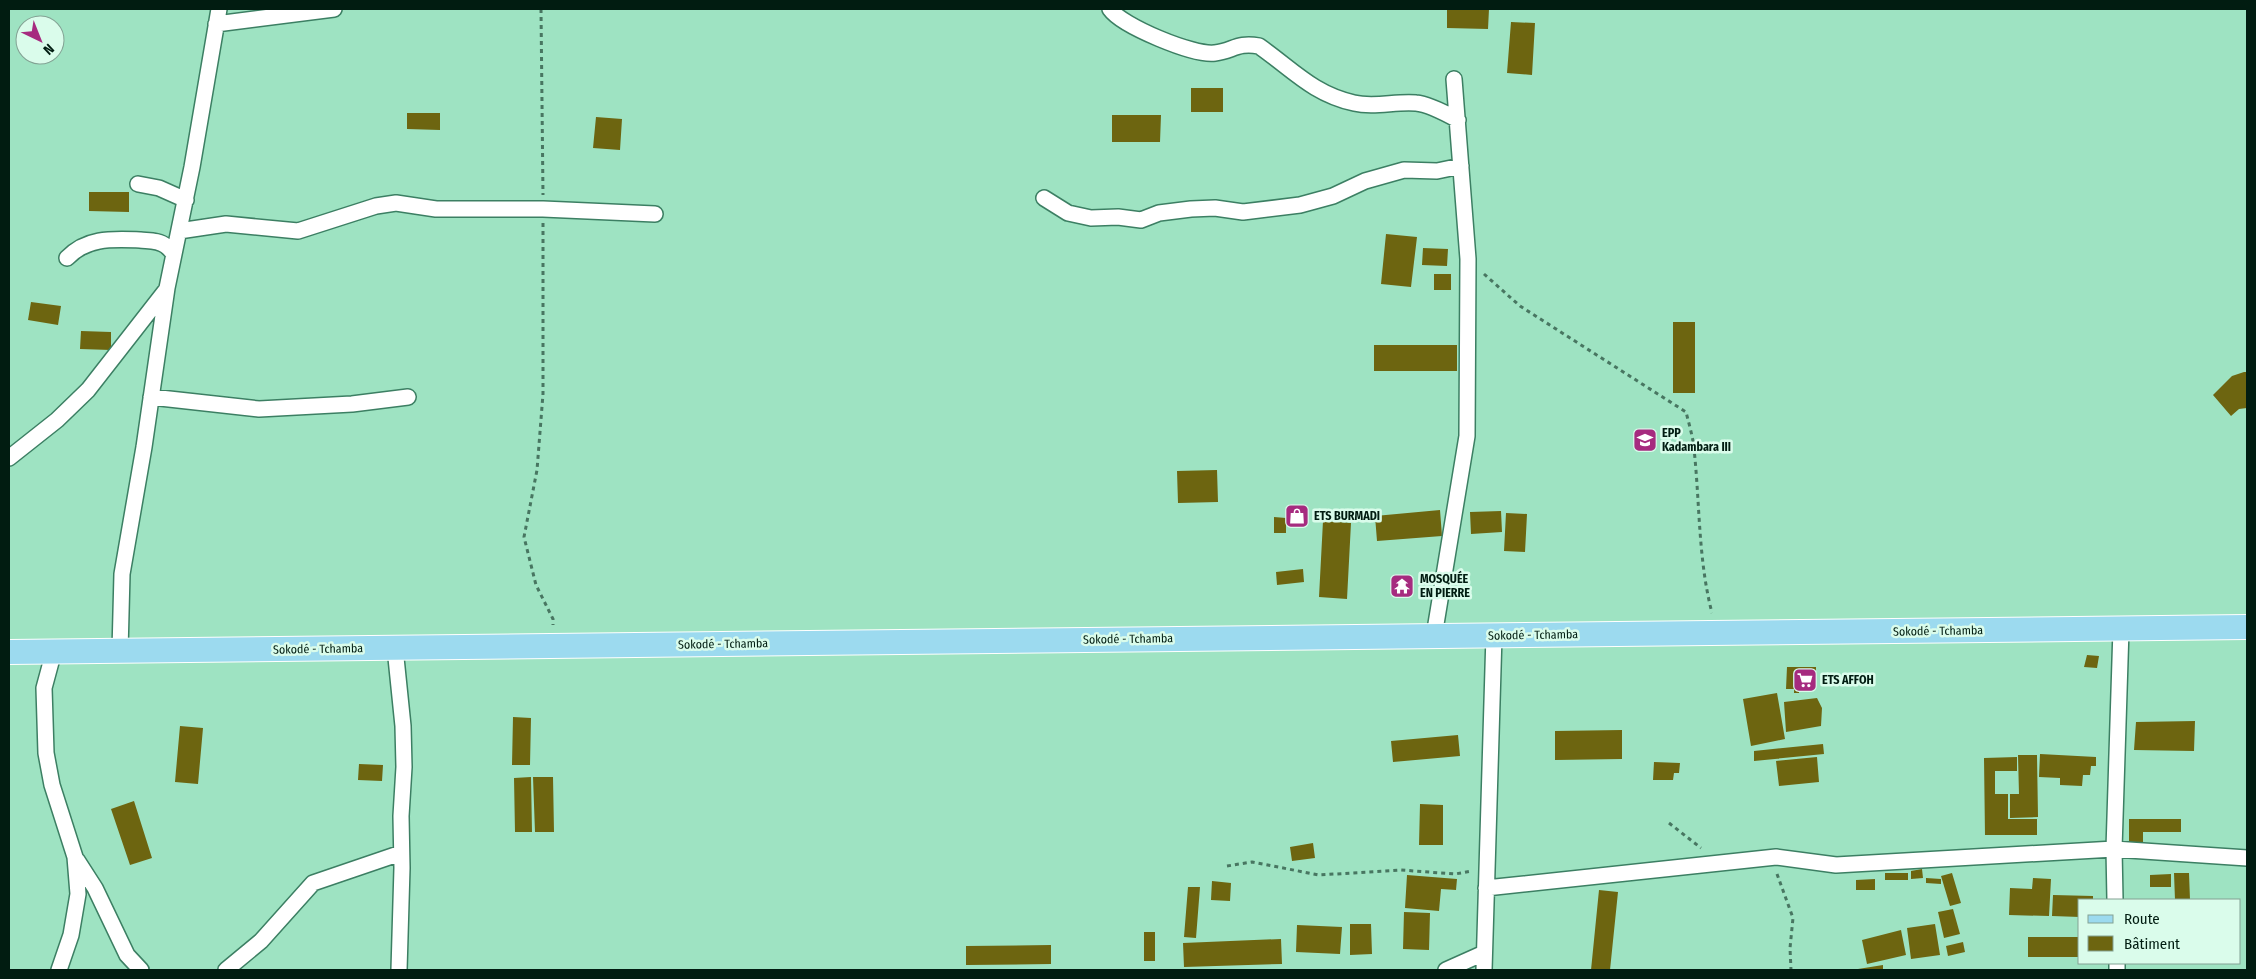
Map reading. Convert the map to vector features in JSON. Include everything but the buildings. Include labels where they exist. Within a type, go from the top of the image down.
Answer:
[{"type":"main road","name":"Sokodé - Tchamba","points":[[9,652],[2247,627]]},
{"type":"street","points":[[120,651],[122,574],[167,288],[186,200],[219,9]]},
{"type":"street","points":[[216,24],[334,9]]},
{"type":"street","points":[[1110,9],[1129,25],[1196,52],[1214,54],[1236,45],[1249,44],[1259,46],[1314,88],[1336,98],[1356,104],[1418,103],[1441,110],[1458,120]]},
{"type":"street","points":[[1434,636],[1467,436],[1468,259],[1454,80]]},
{"type":"street","points":[[1044,198],[1068,213],[1090,218],[1118,217],[1141,220],[1158,213],[1191,209],[1215,208],[1243,212],[1300,205],[1334,196],[1365,181],[1404,170],[1436,171],[1461,166]]},
{"type":"street","points":[[138,184],[159,188],[186,200]]},
{"type":"street","points":[[179,231],[226,224],[298,231],[376,206],[396,203],[436,209],[655,214]]},
{"type":"street","points":[[67,258],[74,250],[85,245],[111,238],[155,241],[166,245],[174,254]]},
{"type":"street","points":[[9,458],[57,420],[88,390],[167,288]]},
{"type":"street","points":[[151,397],[259,409],[352,404],[408,398]]},
{"type":"street","points":[[2115,899],[2114,848],[2121,629]]},
{"type":"street","points":[[1484,970],[1494,636]]},
{"type":"street","points":[[395,648],[403,726],[404,767],[401,816],[399,970]]},
{"type":"street","points":[[54,652],[44,688],[46,753],[52,785],[74,857],[78,894],[71,935],[59,970]]},
{"type":"street","points":[[1486,888],[1776,857],[1836,865],[2114,848],[2247,858]]},
{"type":"street","points":[[226,970],[261,941],[313,883],[401,853]]},
{"type":"street","points":[[74,857],[96,888],[127,955],[141,970]]},
{"type":"street","points":[[1446,970],[1484,953]]},
{"type":"path","points":[[541,9],[543,394],[537,470],[524,537],[536,585],[552,618],[553,646]]},
{"type":"path","points":[[1468,259],[1520,306],[1686,412],[1694,448],[1699,530],[1707,594],[1717,633]]},
{"type":"path","points":[[1776,857],[1777,875],[1794,918],[1790,948],[1791,970]]},
{"type":"path","points":[[1227,866],[1252,862],[1319,875],[1401,870],[1455,874],[1486,865]]},
{"type":"place","name":"EPP Kadambara III","points":[[1645,440]]},
{"type":"place","name":"ETS BURMADI","points":[[1297,516]]},
{"type":"place","name":"MOSQUÉE EN PIERRE","points":[[1402,586]]},
{"type":"place","name":"ETS AFFOH","points":[[1805,680]]}]
